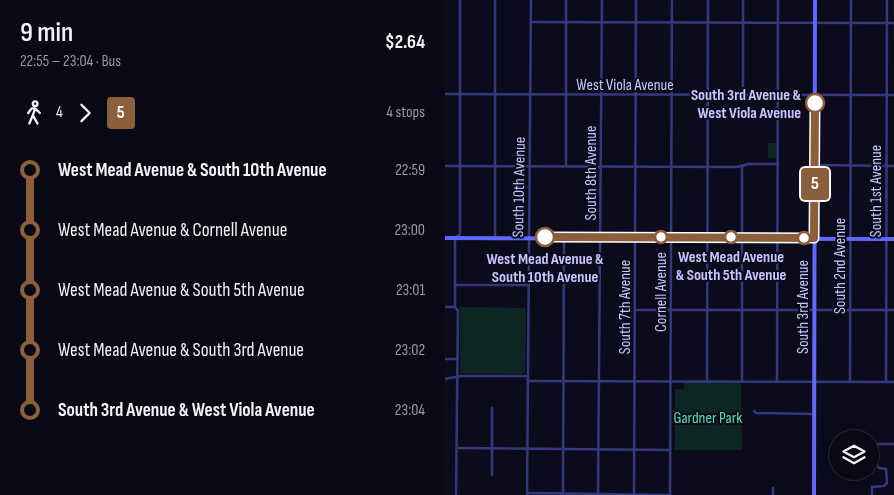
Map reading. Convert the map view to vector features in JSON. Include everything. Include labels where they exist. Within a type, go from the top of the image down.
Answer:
[{"type":"street","points":[[455,238],[460,234],[459,0]]},
{"type":"street","points":[[495,0],[495,237]]},
{"type":"street","name":"South 10th Avenue","points":[[527,494],[527,285],[531,166],[531,0]]},
{"type":"street","points":[[566,0],[566,166]]},
{"type":"street","name":"South 8th Avenue","points":[[598,494],[601,0]]},
{"type":"street","name":"South 7th Avenue","points":[[634,494],[636,0]]},
{"type":"street","name":"Cornell Avenue","points":[[670,495],[672,0]]},
{"type":"street","points":[[707,380],[708,0]]},
{"type":"street","points":[[743,0],[743,95]]},
{"type":"street","points":[[777,381],[778,0]]},
{"type":"street","name":"South 3rd Avenue","points":[[814,495],[815,0]]},
{"type":"street","name":"South 2nd Avenue","points":[[850,382],[851,0]]},
{"type":"street","name":"South 1st Avenue","points":[[886,382],[887,0]]},
{"type":"street","points":[[531,22],[708,24],[894,23]]},
{"type":"street","name":"West Viola Avenue","points":[[445,94],[894,95]]},
{"type":"street","points":[[445,166],[707,167],[778,164]]},
{"type":"street","points":[[815,165],[894,166]]},
{"type":"street","points":[[742,380],[743,166]]},
{"type":"street","points":[[563,493],[564,237]]},
{"type":"street","points":[[445,238],[743,237],[894,239]]},
{"type":"street","points":[[455,238],[455,307],[458,311],[456,495]]},
{"type":"street","points":[[455,284],[527,285]]},
{"type":"street","points":[[445,307],[455,307]]},
{"type":"street","points":[[635,310],[894,310]]},
{"type":"street","points":[[445,359],[457,360]]},
{"type":"street","points":[[445,379],[457,377],[528,376]]},
{"type":"street","points":[[528,381],[742,380],[894,382]]},
{"type":"street","points":[[492,408],[492,475]]},
{"type":"street","points":[[754,411],[756,413],[814,414]]},
{"type":"street","points":[[879,444],[894,444]]},
{"type":"street","points":[[456,448],[670,450]]},
{"type":"street","points":[[872,495],[872,487],[884,486],[887,483],[886,469],[879,468]]},
{"type":"street","points":[[773,488],[773,495]]},
{"type":"street","points":[[527,494],[670,495]]},
{"type":"green space","points":[[768,143],[776,143],[776,158],[768,158]]},
{"type":"green space","points":[[460,307],[526,308],[525,372],[522,374],[460,373]]},
{"type":"green space","name":"Gardner Park","points":[[684,381],[741,382],[742,450],[673,450],[675,446],[675,389],[684,389]]},
{"type":"bus line","name":"5","points":[[545,237],[814,238],[815,103]]},
{"type":"place","name":"South 3rd Avenue & West Viola Avenue","points":[[815,103]]},
{"type":"place","name":"West Mead Avenue & South 10th Avenue","points":[[545,237]]},
{"type":"place","name":"West Mead Avenue & South 5th Avenue","points":[[731,237]]}]
